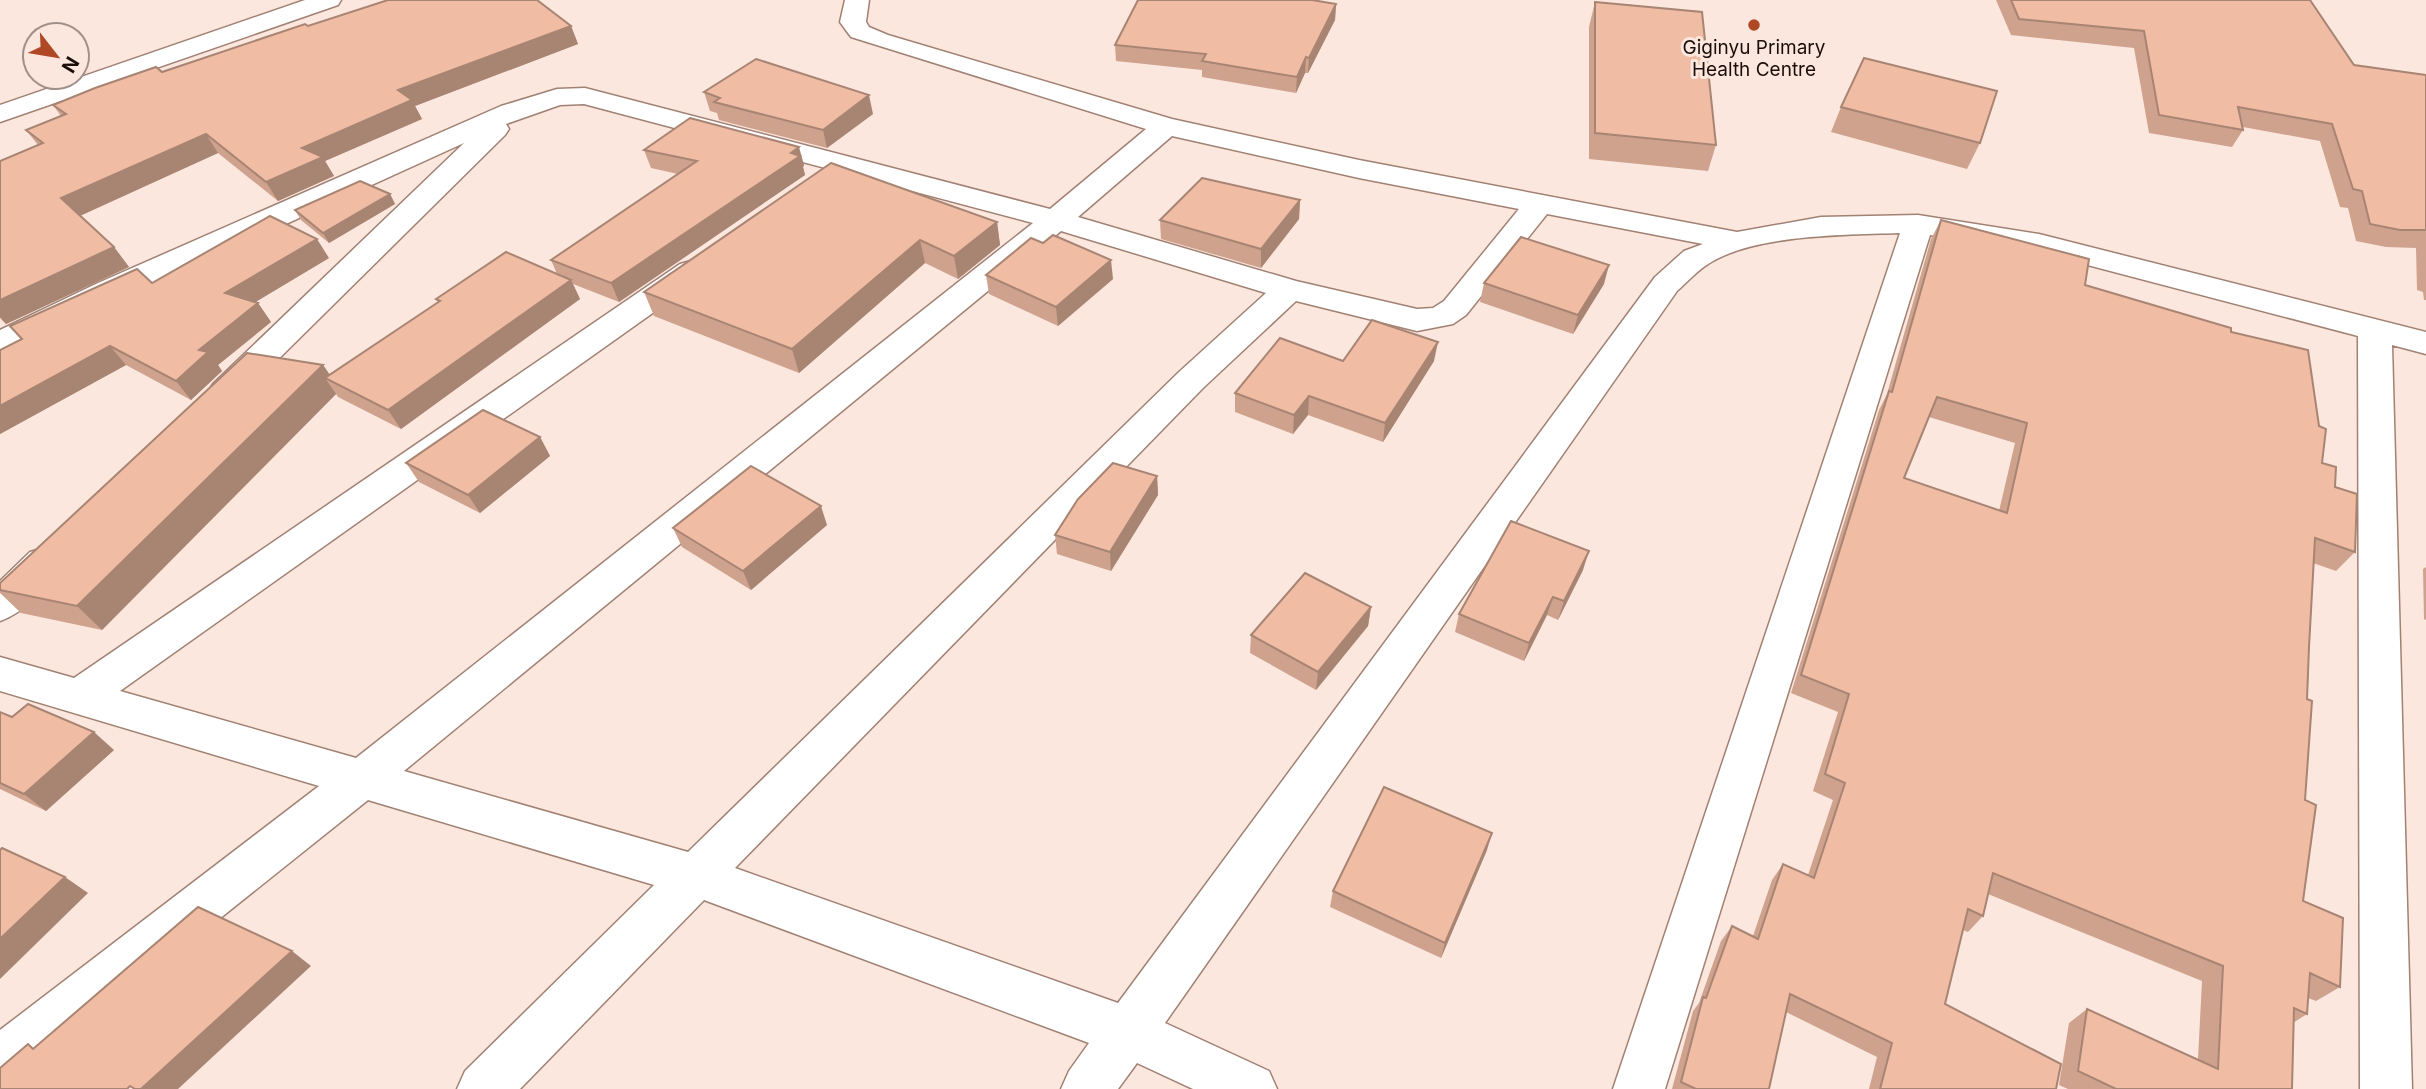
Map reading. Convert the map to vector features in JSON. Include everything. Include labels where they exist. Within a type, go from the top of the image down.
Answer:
[{"type":"street","points":[[0,114],[329,0]]},
{"type":"street","points":[[857,0],[853,22],[860,32],[879,40],[1166,127],[1359,169],[1737,241]]},
{"type":"street","points":[[0,343],[109,290],[511,113],[557,97],[585,96],[1056,220],[1289,289],[1417,320],[1441,317],[1455,309],[1539,204]]},
{"type":"street","points":[[202,414],[511,113]]},
{"type":"street","points":[[0,1062],[363,778],[1056,220],[1166,127]]},
{"type":"street","points":[[811,188],[845,164]]},
{"type":"street","points":[[1639,1089],[1918,224]]},
{"type":"street","points":[[1087,1089],[1666,284],[1695,258],[1737,241],[1821,226],[1918,224],[2039,243],[2426,343]]},
{"type":"street","points":[[79,697],[719,252]]},
{"type":"street","points":[[483,1089],[1191,380],[1289,289]]},
{"type":"street","points":[[2375,330],[2386,1089]]},
{"type":"street","points":[[0,605],[71,538]]},
{"type":"street","points":[[0,674],[697,876],[1127,1032],[1251,1089]]},
{"type":"building","points":[[388,0],[537,0],[571,26],[398,90],[412,100],[302,148],[323,157],[266,182],[206,134],[61,198],[114,247],[0,300],[0,161],[43,143],[26,130],[66,114],[53,105],[156,67],[162,72],[305,24],[308,26]]},
{"type":"building","points":[[1138,0],[1312,0],[1336,4],[1297,77],[1202,61],[1206,54],[1115,45]]},
{"type":"building","points":[[2011,0],[2310,0],[2354,65],[2426,75],[2426,230],[2400,230],[2370,224],[2362,191],[2353,189],[2332,124],[2238,107],[2243,130],[2159,115],[2144,31],[2019,19]]},
{"type":"building","points":[[1595,2],[1702,12],[1716,145],[1595,133]]},
{"type":"building","points":[[1864,58],[1997,91],[1980,143],[1841,107]]},
{"type":"building","points":[[756,59],[869,95],[823,130],[714,102],[720,98],[704,92]]},
{"type":"building","points":[[690,118],[799,147],[791,153],[800,156],[611,283],[551,260],[697,161],[644,150]]},
{"type":"building","points":[[831,163],[997,222],[954,256],[920,240],[792,349],[644,292]]},
{"type":"building","points":[[1202,178],[1300,200],[1261,249],[1160,220]]},
{"type":"building","points":[[360,181],[390,194],[323,233],[295,210]]},
{"type":"building","points":[[270,216],[317,239],[225,293],[258,303],[199,350],[208,352],[176,381],[110,346],[0,406],[0,350],[22,339],[10,326],[137,269],[152,283]]},
{"type":"building","points":[[1941,220],[2089,259],[2085,285],[2231,328],[2231,332],[2308,350],[2319,426],[2326,429],[2322,463],[2336,467],[2335,487],[2357,494],[2355,552],[2315,538],[2307,699],[2312,701],[2305,800],[2316,805],[2303,901],[2343,918],[2340,987],[2310,973],[2307,1014],[2294,1008],[2292,1089],[2116,1089],[2078,1071],[2087,1009],[2218,1069],[2223,966],[1993,873],[1983,916],[1968,909],[1945,1004],[2061,1064],[2056,1089],[1880,1089],[1892,1043],[1790,994],[1769,1089],[1696,1089],[1681,1082],[1703,997],[1706,998],[1732,926],[1758,939],[1783,864],[1814,878],[1845,783],[1825,774],[1849,694],[1801,675],[1889,391],[1892,392]],"holes":[[[1937,397],[2027,423],[2007,513],[1904,478]]]},
{"type":"building","points":[[1053,235],[1111,260],[1056,307],[986,275],[1031,238],[1043,243]]},
{"type":"building","points":[[1521,237],[1609,265],[1578,315],[1484,283]]},
{"type":"building","points":[[506,252],[571,280],[388,410],[325,378],[440,301],[436,299]]},
{"type":"building","points":[[1372,320],[1438,342],[1385,423],[1309,396],[1294,415],[1235,393],[1280,338],[1343,361]]},
{"type":"building","points":[[247,353],[323,365],[77,606],[0,590],[0,583]]},
{"type":"building","points":[[483,410],[540,437],[468,495],[406,463]]},
{"type":"building","points":[[1113,463],[1157,476],[1110,552],[1055,535],[1078,499]]},
{"type":"building","points":[[751,466],[821,506],[743,571],[673,528]]},
{"type":"building","points":[[1511,521],[1589,551],[1564,601],[1553,597],[1529,643],[1459,614]]},
{"type":"building","points":[[1305,573],[1371,607],[1318,672],[1251,635]]},
{"type":"building","points":[[28,704],[94,732],[24,794],[0,783],[0,712],[12,717]]},
{"type":"building","points":[[1384,787],[1492,833],[1445,943],[1333,891]]},
{"type":"building","points":[[2,848],[65,877],[0,939],[0,850]]},
{"type":"building","points":[[198,907],[292,951],[141,1089],[130,1086],[127,1089],[0,1089],[0,1068],[28,1044],[33,1049]]},
{"type":"place","name":"Giginyu Primary Health Centre","points":[[1754,25]]}]
